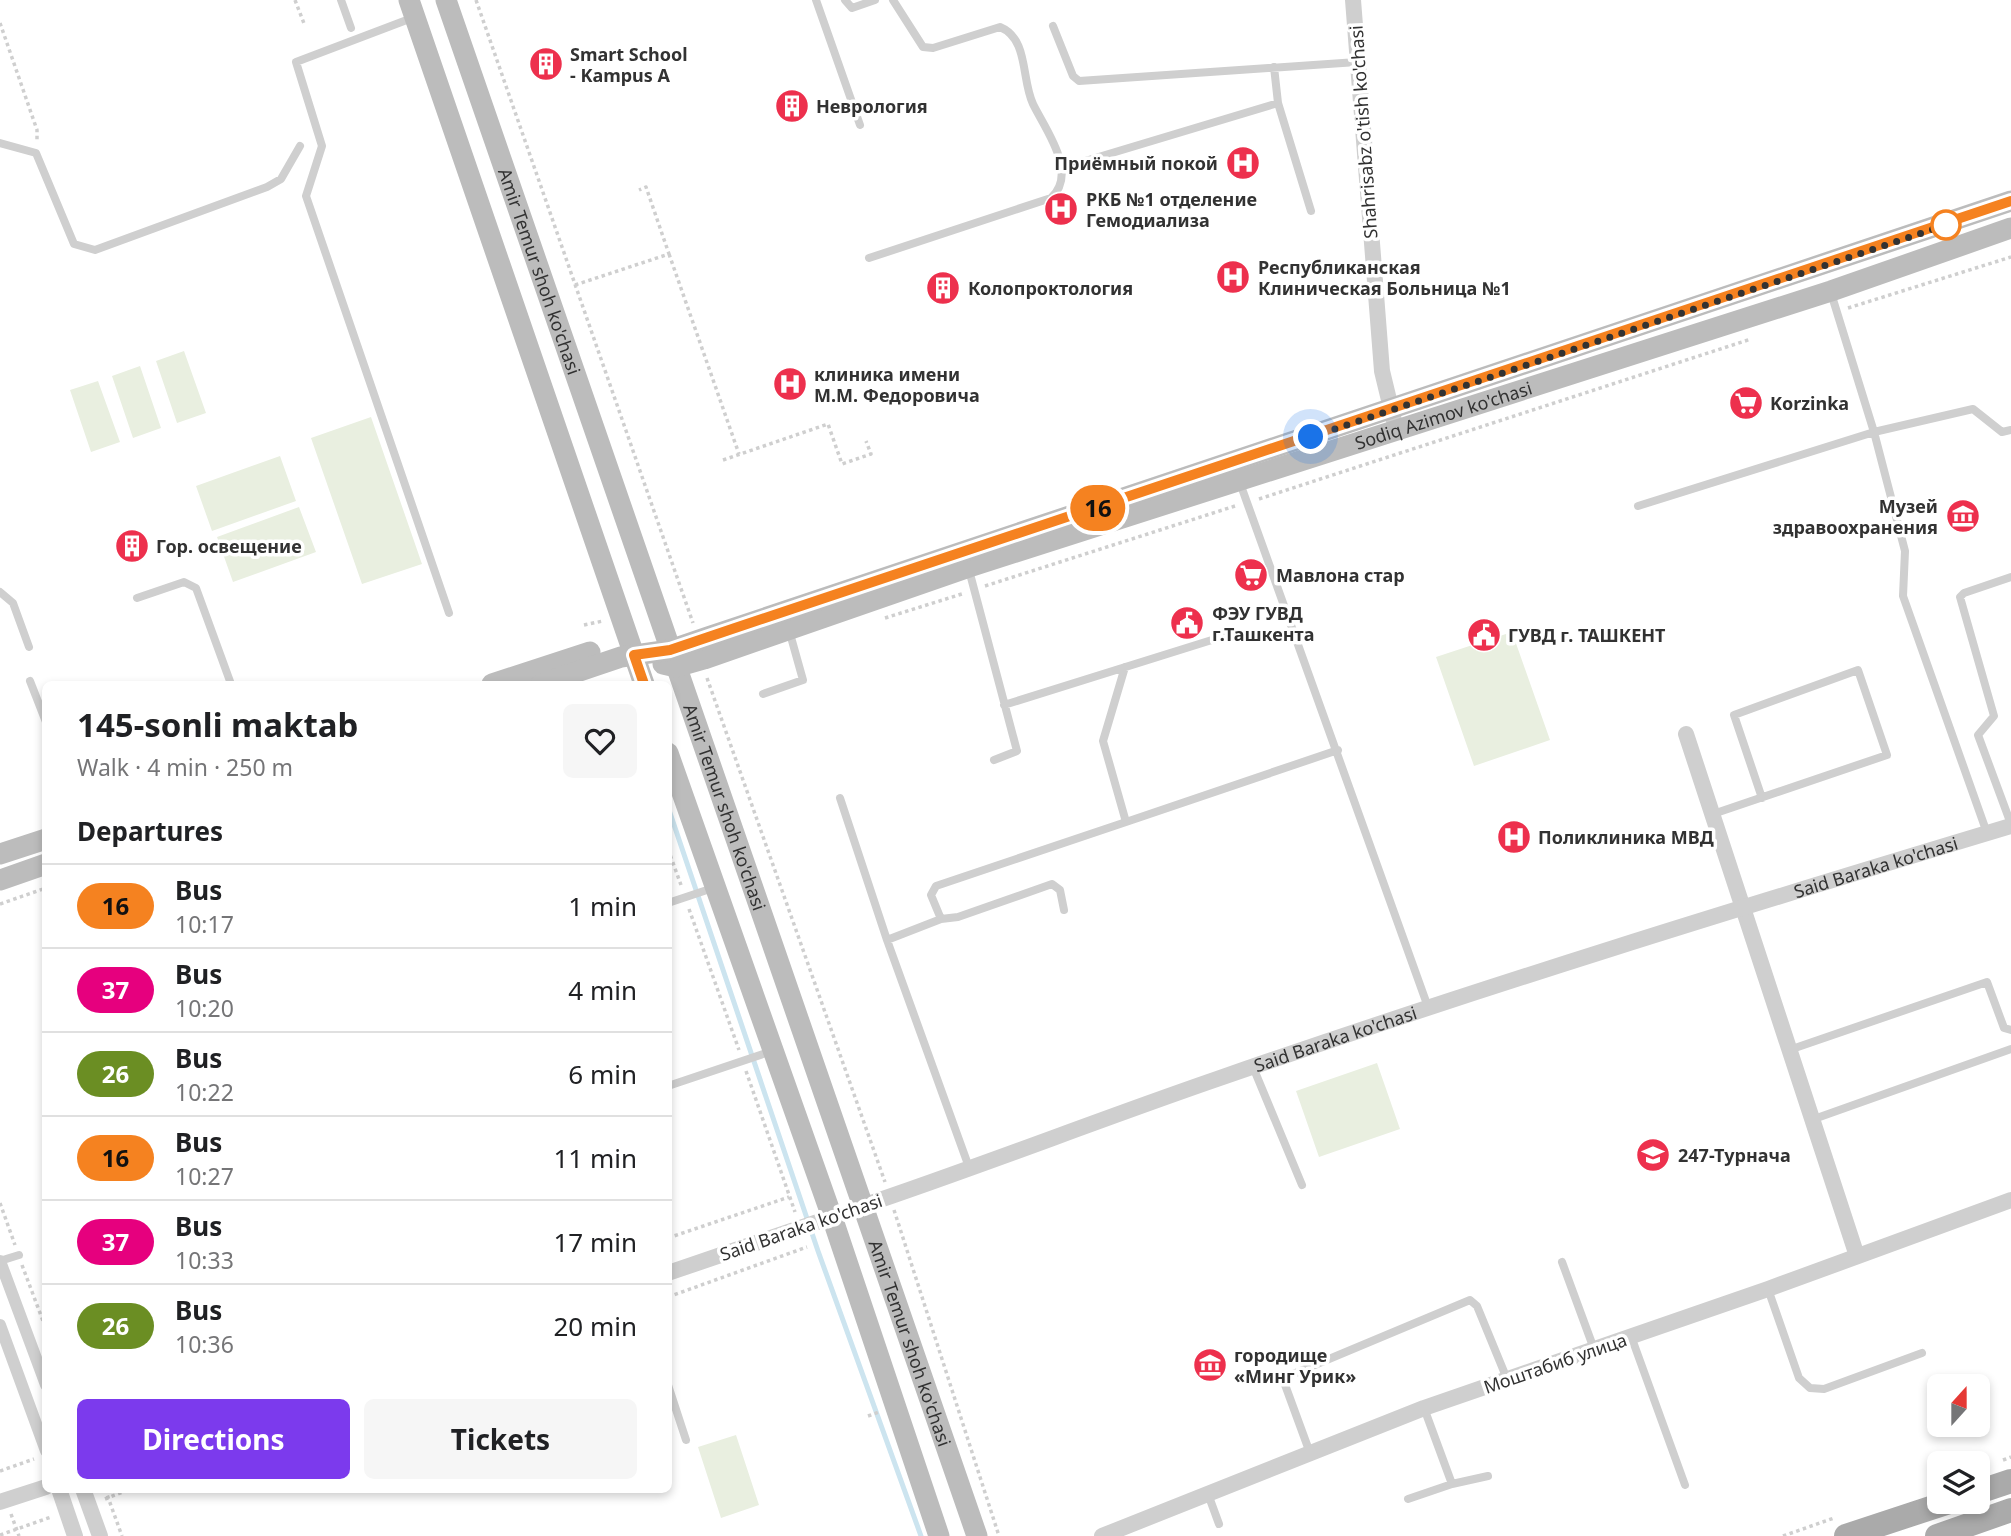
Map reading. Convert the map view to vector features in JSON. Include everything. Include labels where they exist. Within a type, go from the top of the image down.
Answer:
[{"type":"main road","name":"Amir Temur shoh ko'chasi","points":[[446,0],[976,1536]]},
{"type":"main road","name":"Amir Temur shoh ko'chasi","points":[[412,9],[643,681]]},
{"type":"main road","name":"Sodiq Azimov ko'chasi","points":[[673,658],[1393,420],[2011,201]]},
{"type":"main road","name":"Sodiq Azimov ko'chasi","points":[[1393,420],[1834,301],[2011,228]]},
{"type":"main road","name":"Sodiq Azimov ko'chasi","points":[[673,658],[789,630],[1236,472]]},
{"type":"main road","points":[[503,681],[631,647],[673,658]]},
{"type":"main road","points":[[548,681],[631,647]]},
{"type":"main road","name":"Amir Temur shoh ko'chasi","points":[[672,766],[710,889],[766,1053],[832,1217],[939,1536]]},
{"type":"main road","points":[[0,855],[42,840]]},
{"type":"main road","points":[[0,880],[42,865]]},
{"type":"main road","name":"Said Baraka ko'chasi","points":[[832,1217],[862,1206]]},
{"type":"main road","points":[[1990,1488],[2011,1481]]},
{"type":"main road","points":[[1846,1536],[1927,1509]]},
{"type":"main road","points":[[1937,1536],[2011,1510]]},
{"type":"street","name":"Shahrisabz o'tish ko'chasi","points":[[1353,0],[1382,371],[1393,420]]},
{"type":"street","points":[[1686,734],[1792,1049],[1857,1256]]},
{"type":"street","name":"Said Baraka ko'chasi","points":[[862,1206],[970,1170],[1253,1067],[1744,907],[2011,825]]},
{"type":"street","name":"Моштабиб улица","points":[[1108,1535],[1424,1408],[1768,1289],[2011,1199]]},
{"type":"street","name":"Said Baraka ko'chasi","points":[[672,1272],[832,1217]]},
{"type":"street","points":[[0,1261],[42,1374]]},
{"type":"street","points":[[0,1325],[42,1442]]},
{"type":"street","points":[[3,1501],[42,1488]]},
{"type":"street","points":[[60,1493],[75,1536]]},
{"type":"street","points":[[84,1493],[100,1536]]},
{"type":"lane","points":[[341,0],[351,28]]},
{"type":"lane","points":[[816,0],[860,125]]},
{"type":"lane","points":[[845,0],[852,8],[875,0]]},
{"type":"lane","points":[[869,258],[1051,198],[1058,191],[1062,168],[1046,124],[1032,103],[1018,44],[1011,31],[1000,27],[933,48],[923,47],[893,0]]},
{"type":"lane","points":[[412,9],[296,62],[322,146],[306,196],[449,613]]},
{"type":"lane","points":[[1053,26],[1073,76],[1079,80],[1357,62]]},
{"type":"lane","points":[[1275,67],[1278,103],[1311,211]]},
{"type":"lane","points":[[1062,168],[1278,103]]},
{"type":"lane","points":[[0,143],[36,153],[74,244],[95,250],[267,187],[281,179],[300,146]]},
{"type":"lane","points":[[1834,301],[1874,432],[1905,551],[1903,596],[1987,833]]},
{"type":"lane","points":[[1638,506],[1874,432],[1973,409],[2002,432],[2011,430]]},
{"type":"lane","points":[[1236,472],[1429,1009]]},
{"type":"lane","points":[[969,567],[1017,751],[994,760]]},
{"type":"lane","points":[[2011,577],[1964,593],[1960,597],[1994,716],[1978,735],[2011,825]]},
{"type":"lane","points":[[137,598],[184,582],[196,588],[230,681]]},
{"type":"lane","points":[[0,592],[13,603],[29,647]]},
{"type":"lane","points":[[0,606],[13,603]]},
{"type":"lane","points":[[763,694],[803,680],[789,630]]},
{"type":"lane","points":[[1004,705],[1231,634]]},
{"type":"lane","points":[[1125,667],[1103,741],[1126,822]]},
{"type":"lane","points":[[1713,814],[1762,798],[1887,755],[1858,670],[1734,715],[1762,798]]},
{"type":"lane","points":[[30,681],[42,712]]},
{"type":"lane","points":[[941,919],[931,895],[936,886],[1338,750]]},
{"type":"lane","points":[[840,798],[887,940],[970,1170]]},
{"type":"lane","points":[[887,940],[941,919],[958,917],[1052,884],[1059,890],[1064,910]]},
{"type":"lane","points":[[672,902],[710,889]]},
{"type":"lane","points":[[1792,1049],[1987,982],[2004,1028],[2011,1030]]},
{"type":"lane","points":[[1814,1119],[2011,1049]]},
{"type":"lane","points":[[672,1085],[766,1053]]},
{"type":"lane","points":[[1253,1067],[1302,1185]]},
{"type":"lane","points":[[0,1261],[19,1255]]},
{"type":"lane","points":[[1562,1262],[1594,1349]]},
{"type":"lane","points":[[1768,1289],[1799,1378],[1810,1388],[1824,1390],[1922,1353]]},
{"type":"lane","points":[[1310,1453],[1284,1382],[1286,1377],[1469,1300],[1477,1306],[1507,1379]]},
{"type":"lane","points":[[1631,1336],[1685,1485]]},
{"type":"lane","points":[[672,1397],[686,1440]]},
{"type":"lane","points":[[1424,1408],[1452,1484]]},
{"type":"lane","points":[[1408,1499],[1452,1484],[1488,1476]]},
{"type":"lane","points":[[1208,1494],[1219,1524]]},
{"type":"path","points":[[295,0],[305,26]]},
{"type":"path","points":[[476,0],[695,626]]},
{"type":"path","points":[[0,23],[37,130],[36,153]]},
{"type":"path","points":[[639,190],[646,187],[738,454]]},
{"type":"path","points":[[575,285],[669,254]]},
{"type":"path","points":[[1834,301],[2011,257]]},
{"type":"path","points":[[884,619],[1759,336]]},
{"type":"path","points":[[723,460],[828,424],[842,464],[871,454],[866,441]]},
{"type":"path","points":[[672,603],[685,598]]},
{"type":"path","points":[[584,625],[604,621]]},
{"type":"path","points":[[707,669],[707,677],[890,1197],[999,1536]]},
{"type":"path","points":[[707,677],[719,673]]},
{"type":"path","points":[[672,858],[688,896],[800,1228]]},
{"type":"path","points":[[0,904],[42,889]]},
{"type":"path","points":[[672,1237],[790,1196]]},
{"type":"path","points":[[672,1296],[807,1247]]},
{"type":"path","points":[[0,1471],[42,1455]]},
{"type":"path","points":[[106,1493],[122,1536]]},
{"type":"path","points":[[108,1497],[120,1493]]},
{"type":"path","points":[[3,1501],[19,1536]]},
{"type":"path","points":[[0,1535],[17,1529]]},
{"type":"green space","points":[[184,351],[206,413],[177,423],[156,361]]},
{"type":"green space","points":[[140,366],[161,428],[133,438],[112,376]]},
{"type":"green space","points":[[98,381],[120,442],[91,452],[70,390]]},
{"type":"green space","points":[[371,417],[422,564],[362,584],[311,438]]},
{"type":"green space","points":[[280,456],[296,501],[212,531],[196,486]]},
{"type":"green space","points":[[299,507],[316,552],[233,582],[217,537]]},
{"type":"green space","points":[[1512,632],[1550,740],[1474,766],[1436,657]]},
{"type":"green space","points":[[1377,1063],[1400,1129],[1319,1157],[1296,1091]]},
{"type":"green space","points":[[736,1435],[759,1505],[721,1518],[698,1447]]},
{"type":"waterway","points":[[672,819],[818,1251],[921,1536]]},
{"type":"bus line","name":"16","points":[[643,681],[634,655],[670,650],[1946,225],[2011,201]]},
{"type":"place","name":"Smart School - Kampus A","points":[[546,64]]},
{"type":"place","name":"Неврология","points":[[792,106]]},
{"type":"place","name":"Приёмный покой","points":[[1243,163]]},
{"type":"place","name":"РКБ №1 отделение Гемодиализа","points":[[1061,209]]},
{"type":"place","name":"Республиканская Клиническая Больница №1","points":[[1233,277]]},
{"type":"place","name":"Колопроктология","points":[[943,288]]},
{"type":"place","name":"клиника имени М.М. Федоровича","points":[[790,384]]},
{"type":"place","name":"Korzinka","points":[[1746,403]]},
{"type":"place","name":"Музей здравоохранения","points":[[1963,516]]},
{"type":"place","name":"Гор. освещение","points":[[132,546]]},
{"type":"place","name":"Мавлона стар","points":[[1251,575]]},
{"type":"place","name":"ФЭУ ГУВД г.Ташкента","points":[[1187,623]]},
{"type":"place","name":"ГУВД г. ТАШКЕНТ","points":[[1484,635]]},
{"type":"place","name":"Поликлиника МВД","points":[[1514,837]]},
{"type":"place","name":"247-Турнача","points":[[1653,1155]]},
{"type":"place","name":"городище «Минг Урик»","points":[[1210,1365]]},
{"type":"route","points":[[1311,437],[1946,225]]}]
